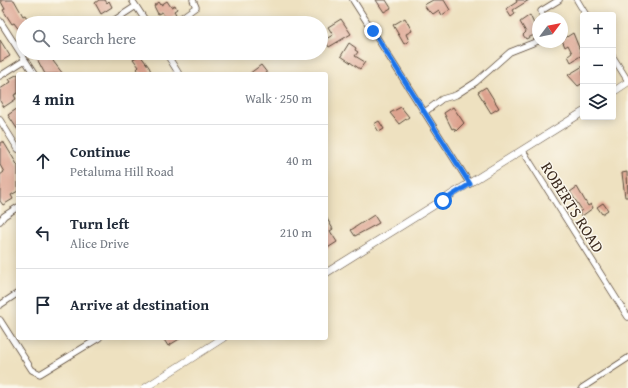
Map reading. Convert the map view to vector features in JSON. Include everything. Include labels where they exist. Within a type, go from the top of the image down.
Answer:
[{"type":"main road","points":[[616,90],[628,82]]},
{"type":"main road","points":[[328,272],[580,114]]},
{"type":"main road","points":[[145,388],[220,340]]},
{"type":"street","points":[[132,0],[142,16]]},
{"type":"street","points":[[184,16],[196,7],[194,0]]},
{"type":"street","points":[[353,0],[470,184]]},
{"type":"street","points":[[541,12],[559,0]]},
{"type":"street","points":[[577,0],[584,12]]},
{"type":"street","points":[[121,16],[136,6]]},
{"type":"street","points":[[0,21],[16,45]]},
{"type":"street","points":[[425,112],[442,99],[456,94],[476,82],[510,52],[532,44]]},
{"type":"street","points":[[0,76],[26,60],[33,72]]},
{"type":"street","points":[[170,60],[178,72]]},
{"type":"street","points":[[616,62],[628,82]]},
{"type":"street","points":[[0,120],[16,146]]},
{"type":"street","name":"ROBERTS ROAD","points":[[523,151],[628,317]]},
{"type":"street","points":[[0,221],[2,215],[16,208]]},
{"type":"street","points":[[0,305],[16,294]]},
{"type":"street","points":[[0,320],[32,370],[40,374],[97,340]]},
{"type":"street","points":[[582,388],[628,358]]},
{"type":"building","points":[[0,0],[14,0],[23,16],[16,16],[16,26],[14,23],[12,24],[3,10],[5,9]]},
{"type":"building","points":[[99,0],[105,0],[107,3],[109,1],[112,7],[101,14],[95,3]]},
{"type":"building","points":[[376,0],[386,0],[391,8],[384,12]]},
{"type":"building","points":[[433,0],[444,0],[450,10],[442,15],[439,10],[433,14],[430,11],[429,12],[424,5]]},
{"type":"building","points":[[516,0],[529,0],[513,10],[515,14],[511,17],[506,9],[517,2]]},
{"type":"building","points":[[167,1],[171,7],[175,5],[177,9],[174,11],[176,14],[173,16],[164,16],[162,12],[158,14],[154,6],[159,2],[161,5]]},
{"type":"building","points":[[530,15],[532,20],[532,36],[526,39],[523,35],[526,32],[520,22]]},
{"type":"building","points":[[405,18],[412,31],[406,34],[409,41],[404,44],[393,25]]},
{"type":"building","points":[[341,19],[351,34],[329,47],[328,38],[333,35],[328,27]]},
{"type":"building","points":[[573,33],[580,50],[580,56],[571,62],[568,56],[572,53],[568,45],[568,36]]},
{"type":"building","points":[[0,40],[10,56],[0,62]]},
{"type":"building","points":[[349,43],[356,48],[355,50],[358,52],[355,56],[365,62],[360,69],[341,56]]},
{"type":"building","points":[[38,60],[54,60],[53,61],[61,72],[44,72]]},
{"type":"building","points":[[134,60],[144,60],[151,72],[139,72],[137,69],[139,67]]},
{"type":"building","points":[[261,65],[266,72],[252,72]]},
{"type":"building","points":[[580,68],[580,85],[578,86],[568,75]]},
{"type":"building","points":[[16,75],[16,94],[14,95],[16,99],[4,107],[0,101],[0,89],[11,82],[9,79]]},
{"type":"building","points":[[486,87],[499,108],[491,113],[478,92]]},
{"type":"building","points":[[401,107],[409,117],[399,124],[390,113]]},
{"type":"building","points":[[453,107],[464,123],[456,131],[454,128],[452,129],[444,113]]},
{"type":"building","points":[[16,109],[16,127],[8,115]]},
{"type":"building","points":[[379,121],[384,129],[379,132],[374,124]]},
{"type":"building","points":[[3,141],[16,163],[16,192],[11,195],[13,199],[3,205],[0,201],[0,175],[4,172],[0,165],[0,143]]},
{"type":"building","points":[[627,172],[628,197],[625,197],[622,173]]},
{"type":"building","points":[[577,187],[588,206],[591,204],[593,208],[582,216],[579,212],[582,210],[570,192]]},
{"type":"building","points":[[603,203],[608,210],[602,214],[597,207]]},
{"type":"building","points":[[374,215],[379,223],[355,236],[351,230]]},
{"type":"building","points":[[328,220],[333,229],[330,231],[337,242],[328,248]]},
{"type":"building","points":[[164,340],[178,340],[168,346]]},
{"type":"route","points":[[373,31],[470,184],[443,201]]}]
